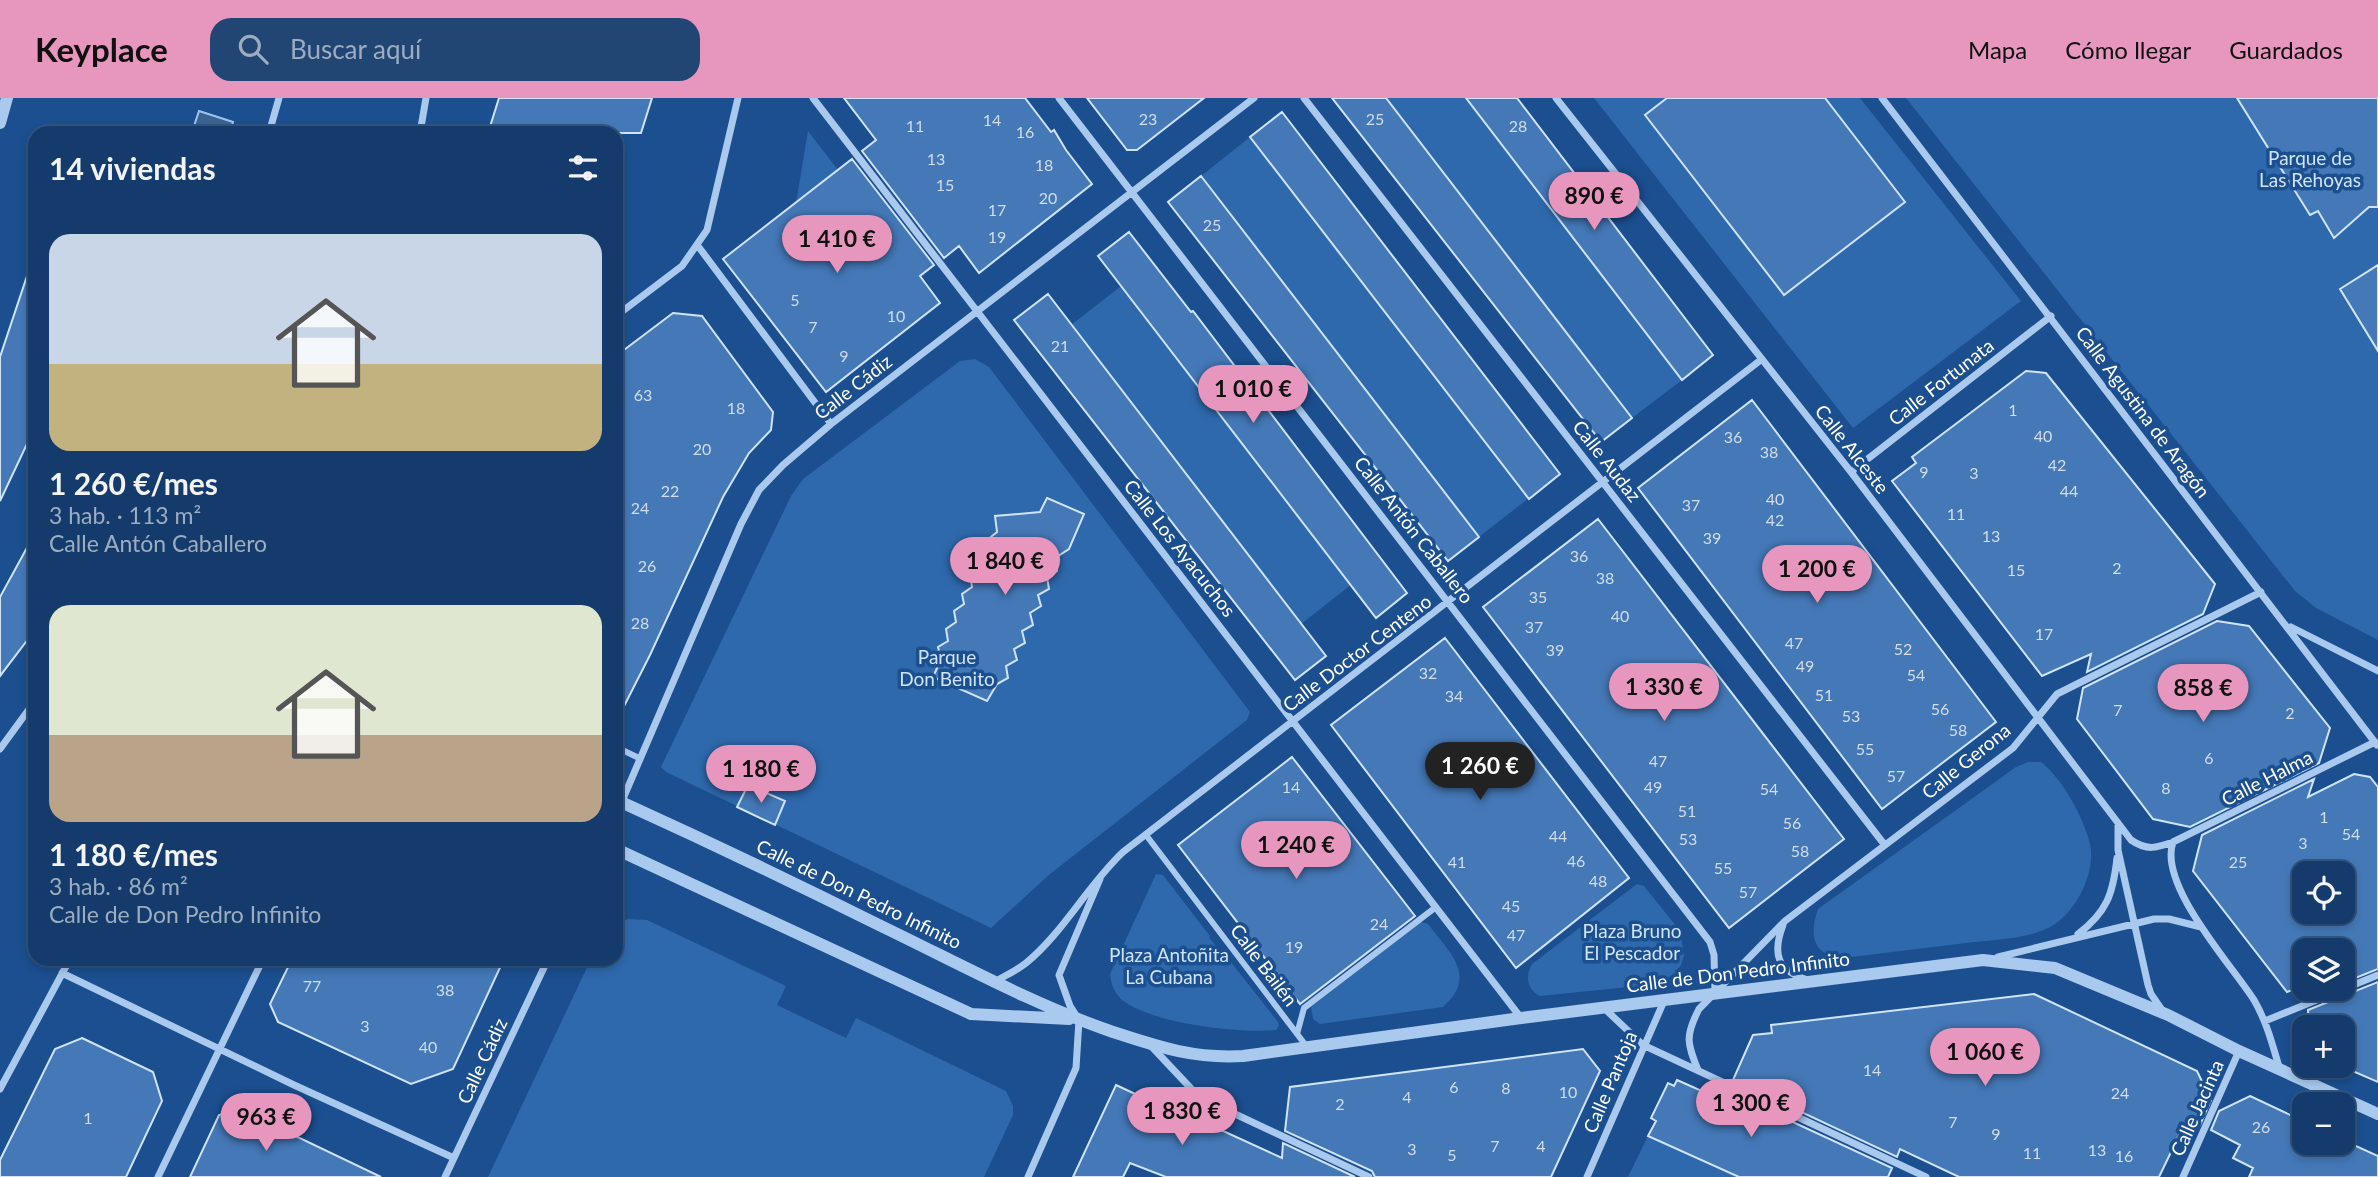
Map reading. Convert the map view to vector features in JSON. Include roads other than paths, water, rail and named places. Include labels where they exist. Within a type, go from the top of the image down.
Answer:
[{"type":"street","points":[[0,123],[7,98]]},
{"type":"street","points":[[271,126],[279,98]]},
{"type":"street","points":[[421,126],[426,98]]},
{"type":"street","points":[[623,311],[682,266],[707,230],[738,98]]},
{"type":"street","name":"Calle Los Ayacuchos","points":[[813,98],[1521,1018]]},
{"type":"street","name":"Calle Antón Caballero","points":[[1059,98],[1710,942],[1714,955],[1715,993]]},
{"type":"street","name":"Calle Cádiz","points":[[623,798],[741,524],[759,490],[783,464],[831,424],[1254,98]]},
{"type":"street","name":"Calle Audaz","points":[[1304,98],[1884,844]]},
{"type":"street","name":"Calle Alceste","points":[[1556,98],[1851,472],[2132,840],[2153,849],[2173,842]]},
{"type":"street","name":"Calle Agustina de Aragón","points":[[1882,98],[2377,743]]},
{"type":"street","points":[[698,246],[831,424]]},
{"type":"street","name":"Calle Fortunata","points":[[1851,472],[2051,316]]},
{"type":"street","name":"Calle Doctor Centeno","points":[[993,983],[1020,968],[1042,948],[1105,869],[1123,852],[1450,603],[1762,359]]},
{"type":"street","name":"Calle Gerona","points":[[1698,1070],[1688,1046],[1689,1027],[1699,1009],[1785,921],[2013,748],[2057,694],[2261,593]]},
{"type":"street","points":[[2287,625],[2378,671]]},
{"type":"street","points":[[0,749],[28,711]]},
{"type":"street","name":"Calle Halma","points":[[2173,842],[2377,743]]},
{"type":"street","points":[[623,750],[639,758]]},
{"type":"street","name":"Calle de Don Pedro Infinito","points":[[623,810],[753,862],[993,983],[1079,1020],[1149,1044],[1196,1056],[1243,1056],[1983,960],[2055,968],[2168,1015],[2239,1051],[2378,1114]]},
{"type":"street","points":[[2076,937],[2094,922],[2105,908],[2114,885],[2119,822]]},
{"type":"street","name":"Calle Bailén","points":[[1146,835],[1307,1047]]},
{"type":"street","points":[[2173,842],[2170,851],[2176,880],[2201,927],[2253,1000],[2264,1021],[2280,1070]]},
{"type":"street","points":[[2118,850],[2151,994],[2158,1006],[2168,1015]]},
{"type":"street","name":"Calle de Don Pedro Infinito","points":[[623,852],[971,1014],[1079,1020]]},
{"type":"street","name":"Calle Doctor Centeno","points":[[1079,1020],[1070,1006],[1059,975],[1105,869]]},
{"type":"street","points":[[1297,1034],[1304,1007],[1436,907]]},
{"type":"street","points":[[1983,960],[2021,953],[2135,922],[2169,919],[2201,927]]},
{"type":"street","points":[[1785,921],[1777,948],[1779,960],[1787,970],[1798,977],[1815,982]]},
{"type":"street","points":[[0,1089],[66,966]]},
{"type":"street","points":[[158,1177],[260,966]]},
{"type":"street","name":"Calle Cádiz","points":[[445,1177],[545,966]]},
{"type":"street","points":[[62,973],[220,1050],[454,1158]]},
{"type":"street","points":[[2264,1021],[2378,975]]},
{"type":"street","name":"Calle Pantoja","points":[[1587,1177],[1664,1001]]},
{"type":"street","points":[[1605,1009],[1643,1045],[1926,1177]]},
{"type":"street","points":[[1028,1177],[1076,1068],[1079,1020]]},
{"type":"street","points":[[1149,1044],[1199,1097],[1369,1177]]},
{"type":"street","name":"Calle Jacinta","points":[[2183,1177],[2239,1051]]},
{"type":"park label","name":"Parque de Las Rehoyas","points":[[2310,169]]},
{"type":"park label","name":"Parque Don Benito","points":[[947,668]]},
{"type":"park label","name":"Plaza Bruno El Pescador","points":[[1632,942]]},
{"type":"park label","name":"Plaza Antoñita La Cubana","points":[[1169,966]]}]
